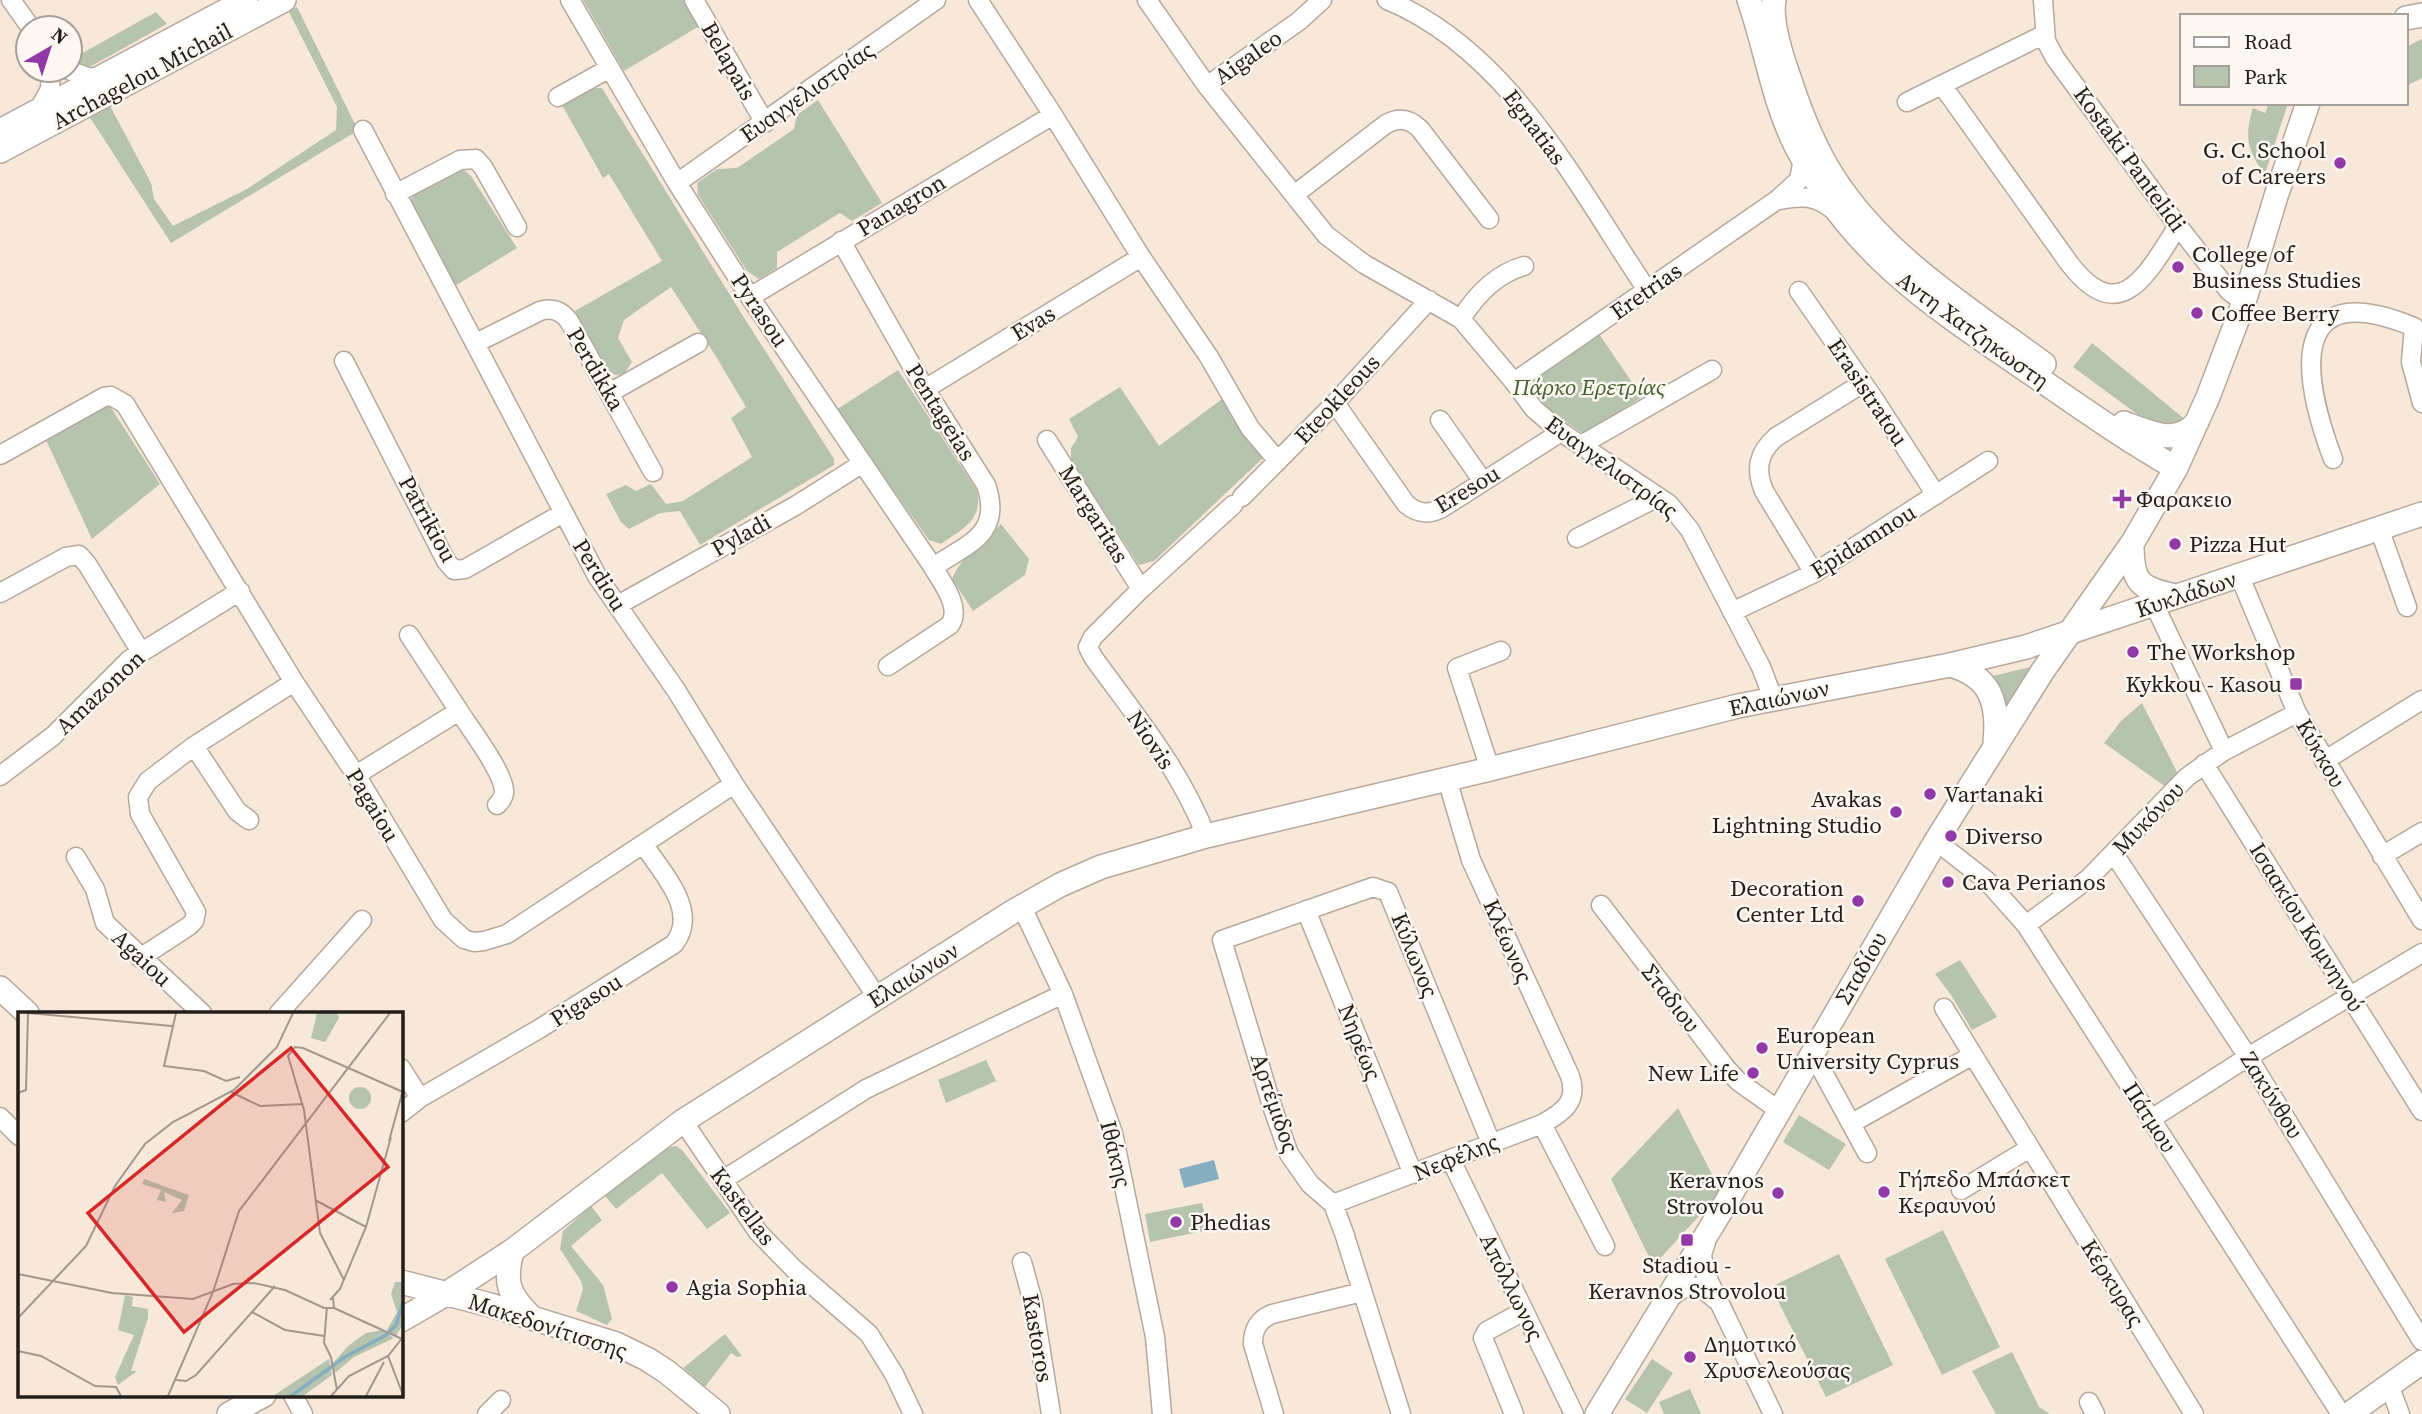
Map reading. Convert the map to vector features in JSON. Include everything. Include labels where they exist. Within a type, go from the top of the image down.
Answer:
[{"type":"main road","name":"Archagelou Michail","points":[[0,131],[246,0]]},
{"type":"main road","name":"Archagelou Michail","points":[[0,151],[284,0]]},
{"type":"main road","name":"Αντη Χατζηκωστη","points":[[1749,0],[1783,115],[1803,159],[1835,211],[1883,264],[1933,306],[2177,464]]},
{"type":"main road","name":"Αντη Χατζηκωστη","points":[[1774,0],[1775,22],[1785,66],[1799,109],[1831,174],[1852,203],[1898,254],[2123,430]]},
{"type":"main road","name":"Σταδίου","points":[[1597,1414],[1668,1301],[1936,841],[1995,745],[2042,671],[2151,513],[2199,418],[2244,302],[2307,105]]},
{"type":"main road","points":[[2123,430],[2173,437],[2190,430],[2199,418]]},
{"type":"main road","points":[[2123,430],[2153,473],[2151,513]]},
{"type":"main road","name":"Κυκλάδων","points":[[2069,634],[2422,514]]},
{"type":"main road","points":[[2132,544],[2134,573],[2141,584],[2151,590],[2176,596]]},
{"type":"main road","name":"Ελαιώνων","points":[[402,1319],[512,1251],[683,1121],[1022,907],[1060,885],[1101,867],[1206,836],[1773,698],[1950,665],[2069,634]]},
{"type":"main road","points":[[1950,665],[1970,673],[1988,689],[1996,714],[1995,745]]},
{"type":"main road","points":[[0,988],[26,1012]]},
{"type":"main road","points":[[512,1251],[509,1289],[515,1300],[532,1318]]},
{"type":"main road","name":"Μακεδονίτισσης","points":[[402,1282],[600,1338],[630,1350],[667,1372],[718,1414]]},
{"type":"main road","points":[[2349,1414],[2422,1362]]},
{"type":"main road","points":[[229,1414],[262,1396]]},
{"type":"street","name":"Pyrasou","points":[[570,0],[677,183],[750,297],[933,567],[952,603],[955,615],[950,625],[888,666]]},
{"type":"street","name":"Belapais","points":[[694,0],[765,123]]},
{"type":"street","name":"Ευαγγελιστρίας","points":[[677,183],[936,0]]},
{"type":"street","points":[[978,0],[1054,115],[1141,257],[1209,358],[1250,428],[1278,461]]},
{"type":"street","name":"Ευαγγελιστρίας","points":[[1147,0],[1207,86],[1326,235],[1352,255],[1461,319],[1534,409],[1561,432],[1669,504],[1685,522],[1761,667],[1773,698]]},
{"type":"street","name":"Aigaleo","points":[[1207,86],[1299,21],[1322,0]]},
{"type":"street","name":"Egnatias","points":[[1387,0],[1451,36],[1500,81],[1540,128],[1647,290]]},
{"type":"street","name":"Kostaki Pantelidi","points":[[2043,1],[2045,34],[2056,58],[2178,226],[2229,291],[2244,302]]},
{"type":"street","points":[[1906,102],[2045,34]]},
{"type":"street","points":[[558,97],[610,68]]},
{"type":"street","points":[[84,76],[101,78]]},
{"type":"street","points":[[38,111],[50,84]]},
{"type":"street","points":[[1942,85],[2067,261],[2082,281],[2092,289],[2104,294],[2131,288],[2143,279],[2178,226]]},
{"type":"street","name":"Panagron","points":[[750,297],[1054,115]]},
{"type":"street","points":[[1294,195],[1385,124],[1400,119],[1408,120],[1420,129],[1489,219]]},
{"type":"street","name":"Perdiou","points":[[363,130],[597,576],[676,690],[734,784],[877,997]]},
{"type":"street","points":[[395,194],[460,160],[470,158],[480,162],[517,227]]},
{"type":"street","name":"Eretrias","points":[[1514,382],[1777,201],[1799,180],[1803,159]]},
{"type":"street","name":"Eretrias","points":[[1777,201],[1811,197],[1835,211]]},
{"type":"street","name":"Pentageias","points":[[841,241],[925,389],[986,485],[992,502],[991,516],[976,539],[933,567]]},
{"type":"street","name":"Evas","points":[[925,389],[1141,257]]},
{"type":"street","points":[[1461,319],[1481,293],[1500,275],[1524,266]]},
{"type":"street","name":"Erasistratou","points":[[1799,291],[1936,495]]},
{"type":"street","name":"Eteokleous","points":[[1088,648],[1093,637],[1141,589],[1238,501],[1335,403],[1429,300]]},
{"type":"street","name":"Perdikka","points":[[476,343],[540,311],[549,309],[559,312],[569,321],[611,392],[653,472]]},
{"type":"street","points":[[2333,459],[2317,408],[2310,358],[2317,331],[2336,316],[2376,314],[2418,323],[2411,362],[2422,403]]},
{"type":"street","points":[[611,392],[698,343]]},
{"type":"street","name":"Patrikiou","points":[[344,361],[446,561],[454,570],[465,569],[563,513]]},
{"type":"street","points":[[1581,445],[1712,370]]},
{"type":"street","points":[[1814,573],[1764,491],[1759,480],[1760,456],[1776,437],[1863,383]]},
{"type":"street","name":"Pagaiou","points":[[0,455],[104,397],[119,398],[131,411],[294,682],[356,775],[443,920],[464,939],[474,942],[507,934],[734,784]]},
{"type":"street","name":"Eresou","points":[[1335,403],[1406,504],[1412,509],[1427,513],[1435,511],[1561,432]]},
{"type":"street","points":[[1440,421],[1482,480]]},
{"type":"street","name":"Margaritas","points":[[1047,440],[1141,589]]},
{"type":"street","name":"Epidamnou","points":[[1732,612],[1814,573],[1988,461]]},
{"type":"street","name":"Pyladi","points":[[618,605],[795,506],[863,463]]},
{"type":"street","points":[[1577,538],[1658,496]]},
{"type":"street","points":[[2379,528],[2407,607]]},
{"type":"street","points":[[0,593],[66,557],[79,555],[141,652]]},
{"type":"street","name":"Κύκκου","points":[[2240,577],[2297,713],[2422,920]]},
{"type":"street","name":"Amazonon","points":[[2,772],[53,736],[129,660],[240,591]]},
{"type":"street","points":[[2154,604],[2224,751]]},
{"type":"street","points":[[409,635],[498,772],[505,791],[503,799],[497,805]]},
{"type":"street","name":"Niovis","points":[[1088,648],[1151,737],[1189,798],[1206,836]]},
{"type":"street","points":[[1490,769],[1457,668],[1501,650]]},
{"type":"street","points":[[140,958],[189,926],[196,915],[192,902],[140,814],[138,805],[141,789],[194,747],[294,682]]},
{"type":"street","points":[[2324,761],[2422,700]]},
{"type":"street","points":[[356,775],[459,711]]},
{"type":"street","points":[[2204,764],[2297,713]]},
{"type":"street","points":[[194,747],[237,811],[249,820]]},
{"type":"street","name":"Μυκόνου","points":[[2026,925],[2088,879],[2187,777],[2204,764]]},
{"type":"street","name":"Ισαακίου Κομνηνού","points":[[2204,764],[2422,1111]]},
{"type":"street","name":"Κλέωνος","points":[[1447,779],[1471,860],[1570,1076],[1571,1100]]},
{"type":"street","points":[[2382,856],[2422,832]]},
{"type":"street","name":"Πάτμου","points":[[1936,841],[1986,880],[2026,925],[2341,1414]]},
{"type":"street","name":"Pigasou","points":[[402,1112],[420,1098],[539,1029],[674,943],[681,934],[684,922],[681,904],[644,845]]},
{"type":"street","name":"Ζακύνθου","points":[[2113,855],[2248,1057],[2422,1341]]},
{"type":"street","name":"Agaiou","points":[[76,857],[95,889],[105,923],[201,1012]]},
{"type":"street","name":"Κύλωνος","points":[[1222,940],[1373,887],[1383,889],[1391,896],[1491,1143]]},
{"type":"street","name":"Σταδιου","points":[[1601,905],[1726,1068],[1739,1082],[1780,1111]]},
{"type":"street","name":"Ιθάκης","points":[[1022,907],[1063,994],[1113,1133],[1155,1337],[1162,1414]]},
{"type":"street","name":"Νηρέως","points":[[1306,910],[1413,1174]]},
{"type":"street","points":[[280,1012],[362,920]]},
{"type":"street","name":"Αρτέμιδος","points":[[1222,940],[1289,1154],[1310,1184],[1333,1204],[1401,1414]]},
{"type":"street","points":[[2151,1119],[2248,1057],[2422,953]]},
{"type":"street","points":[[723,1180],[866,1089],[1063,994]]},
{"type":"street","name":"Κέρκυρας","points":[[1944,1008],[2194,1414]]},
{"type":"street","points":[[1812,1052],[1867,1153]]},
{"type":"street","points":[[1852,1123],[1973,1055]]},
{"type":"street","points":[[402,1070],[420,1098]]},
{"type":"street","name":"Νεφέλης","points":[[1333,1204],[1542,1124],[1561,1114],[1571,1100]]},
{"type":"street","points":[[0,1117],[18,1135]]},
{"type":"street","name":"Kastellas","points":[[683,1121],[758,1232],[794,1269],[869,1334],[894,1374],[914,1414]]},
{"type":"street","points":[[1542,1124],[1605,1246]]},
{"type":"street","points":[[1961,1190],[2030,1148]]},
{"type":"street","name":"Απόλλωνος","points":[[1451,1160],[1574,1414]]},
{"type":"street","points":[[1709,1232],[1702,1262],[1716,1300],[1773,1414]]},
{"type":"street","name":"Kastoros","points":[[1022,1262],[1033,1302],[1051,1414]]},
{"type":"street","points":[[1668,1301],[1680,1290],[1692,1285],[1704,1290],[1716,1300]]},
{"type":"street","points":[[1274,1414],[1254,1344],[1253,1336],[1259,1322],[1272,1314],[1362,1292]]},
{"type":"street","points":[[1514,1414],[1483,1338],[1487,1331],[1524,1311]]},
{"type":"street","points":[[2389,1385],[2400,1414]]},
{"type":"street","points":[[294,1396],[303,1414]]},
{"type":"street","points":[[487,1414],[501,1400]]},
{"type":"green space","points":[[583,0],[687,0],[701,25],[624,71]]},
{"type":"green space","points":[[297,7],[357,131],[171,243],[89,116],[109,104],[151,183],[154,199],[173,226],[247,189],[336,130],[337,107],[288,10]]},
{"type":"green space","points":[[156,12],[167,24],[86,69],[84,52]]},
{"type":"green space","points":[[2422,39],[2422,78],[2408,85],[2408,46]]},
{"type":"green space","points":[[590,88],[602,88],[834,459],[834,465],[700,545],[680,511],[660,513],[629,529],[621,522],[606,494],[626,485],[636,491],[651,484],[666,504],[683,501],[752,457],[731,418],[746,407],[671,287],[624,320],[618,338],[632,362],[624,374],[615,375],[607,369],[575,311],[662,261],[609,174],[603,178],[562,105]]},
{"type":"green space","points":[[818,100],[882,203],[852,221],[840,213],[777,252],[777,268],[759,279],[747,271],[698,195],[697,183],[717,169],[737,168],[794,129],[797,115]]},
{"type":"green space","points":[[2268,105],[2287,105],[2265,174],[2254,158],[2248,135],[2253,108],[2265,113]]},
{"type":"green space","points":[[463,169],[471,176],[517,248],[455,286],[411,211],[411,202],[414,194],[424,186]]},
{"type":"green space","name":"Πάρκο Ερετρίας","points":[[1599,334],[1642,397],[1584,434],[1543,407],[1526,384]]},
{"type":"green space","points":[[2092,343],[2187,421],[2178,431],[2141,417],[2073,367]]},
{"type":"green space","points":[[898,370],[977,491],[977,510],[974,517],[963,529],[941,544],[929,540],[836,410]]},
{"type":"green space","points":[[1120,387],[1159,446],[1222,399],[1264,457],[1154,561],[1139,565],[1071,460],[1071,448],[1078,437],[1069,419]]},
{"type":"green space","points":[[108,403],[160,484],[92,539],[46,440]]},
{"type":"green space","points":[[1001,524],[1029,559],[1025,575],[973,611],[952,579],[967,556]]},
{"type":"green space","points":[[2038,665],[2006,717],[1989,677]]},
{"type":"green space","points":[[2142,703],[2178,774],[2166,787],[2104,743],[2121,721]]},
{"type":"green space","points":[[1960,960],[1997,1017],[1972,1030],[1935,974]]},
{"type":"green space","points":[[986,1060],[996,1081],[946,1103],[938,1080]]},
{"type":"green space","points":[[1678,1108],[1721,1192],[1656,1263],[1649,1257],[1611,1179]]},
{"type":"green space","points":[[1799,1115],[1846,1144],[1829,1170],[1783,1142]]},
{"type":"green space","points":[[676,1146],[683,1151],[730,1213],[707,1229],[662,1173],[616,1209],[605,1196],[666,1148]]},
{"type":"green space","name":"Phedias","points":[[1202,1203],[1208,1230],[1150,1242],[1145,1214]]},
{"type":"green space","points":[[591,1206],[602,1220],[571,1246],[603,1285],[612,1319],[607,1325],[576,1311],[583,1289],[581,1281],[560,1249],[563,1231]]},
{"type":"green space","points":[[1943,1230],[2000,1347],[1942,1375],[1885,1259]]},
{"type":"green space","points":[[1839,1254],[1893,1365],[1826,1397],[1771,1287]]},
{"type":"green space","points":[[725,1334],[742,1356],[737,1357],[731,1353],[705,1387],[683,1368]]},
{"type":"green space","points":[[2012,1352],[2039,1407],[2050,1414],[1996,1414],[1972,1371]]},
{"type":"green space","points":[[1652,1359],[1673,1373],[1647,1413],[1625,1399]]},
{"type":"green space","points":[[1690,1389],[1701,1414],[1664,1414],[1659,1402]]},
{"type":"water","points":[[1214,1160],[1219,1179],[1184,1188],[1179,1169]]},
{"type":"place","name":"G. C. School of Careers","points":[[2340,163]]},
{"type":"place","name":"College of Business Studies","points":[[2178,267]]},
{"type":"place","name":"Coffee Berry","points":[[2197,313]]},
{"type":"place","name":"Φαρακειο","points":[[2122,499]]},
{"type":"place","name":"Pizza Hut","points":[[2175,544]]},
{"type":"place","name":"The Workshop","points":[[2133,652]]},
{"type":"place","name":"Kykkou - Kasou","points":[[2296,684]]},
{"type":"place","name":"Vartanaki","points":[[1930,794]]},
{"type":"place","name":"Avakas Lightning Studio","points":[[1896,812]]},
{"type":"place","name":"Diverso","points":[[1951,836]]},
{"type":"place","name":"Cava Perianos","points":[[1948,882]]},
{"type":"place","name":"Decoration Center Ltd","points":[[1858,901]]},
{"type":"place","name":"European University Cyprus","points":[[1762,1048]]},
{"type":"place","name":"New Life","points":[[1753,1073]]},
{"type":"place","name":"Γήπεδο Μπάσκετ Κεραυνού","points":[[1884,1192]]},
{"type":"place","name":"Keravnos Strovolou","points":[[1778,1193]]},
{"type":"place","name":"Phedias","points":[[1176,1222]]},
{"type":"place","name":"Stadiou - Keravnos Strovolou","points":[[1687,1240]]},
{"type":"place","name":"Agia Sophia","points":[[672,1287]]},
{"type":"place","name":"Δημοτικό Χρυσελεούσας","points":[[1690,1357]]}]
